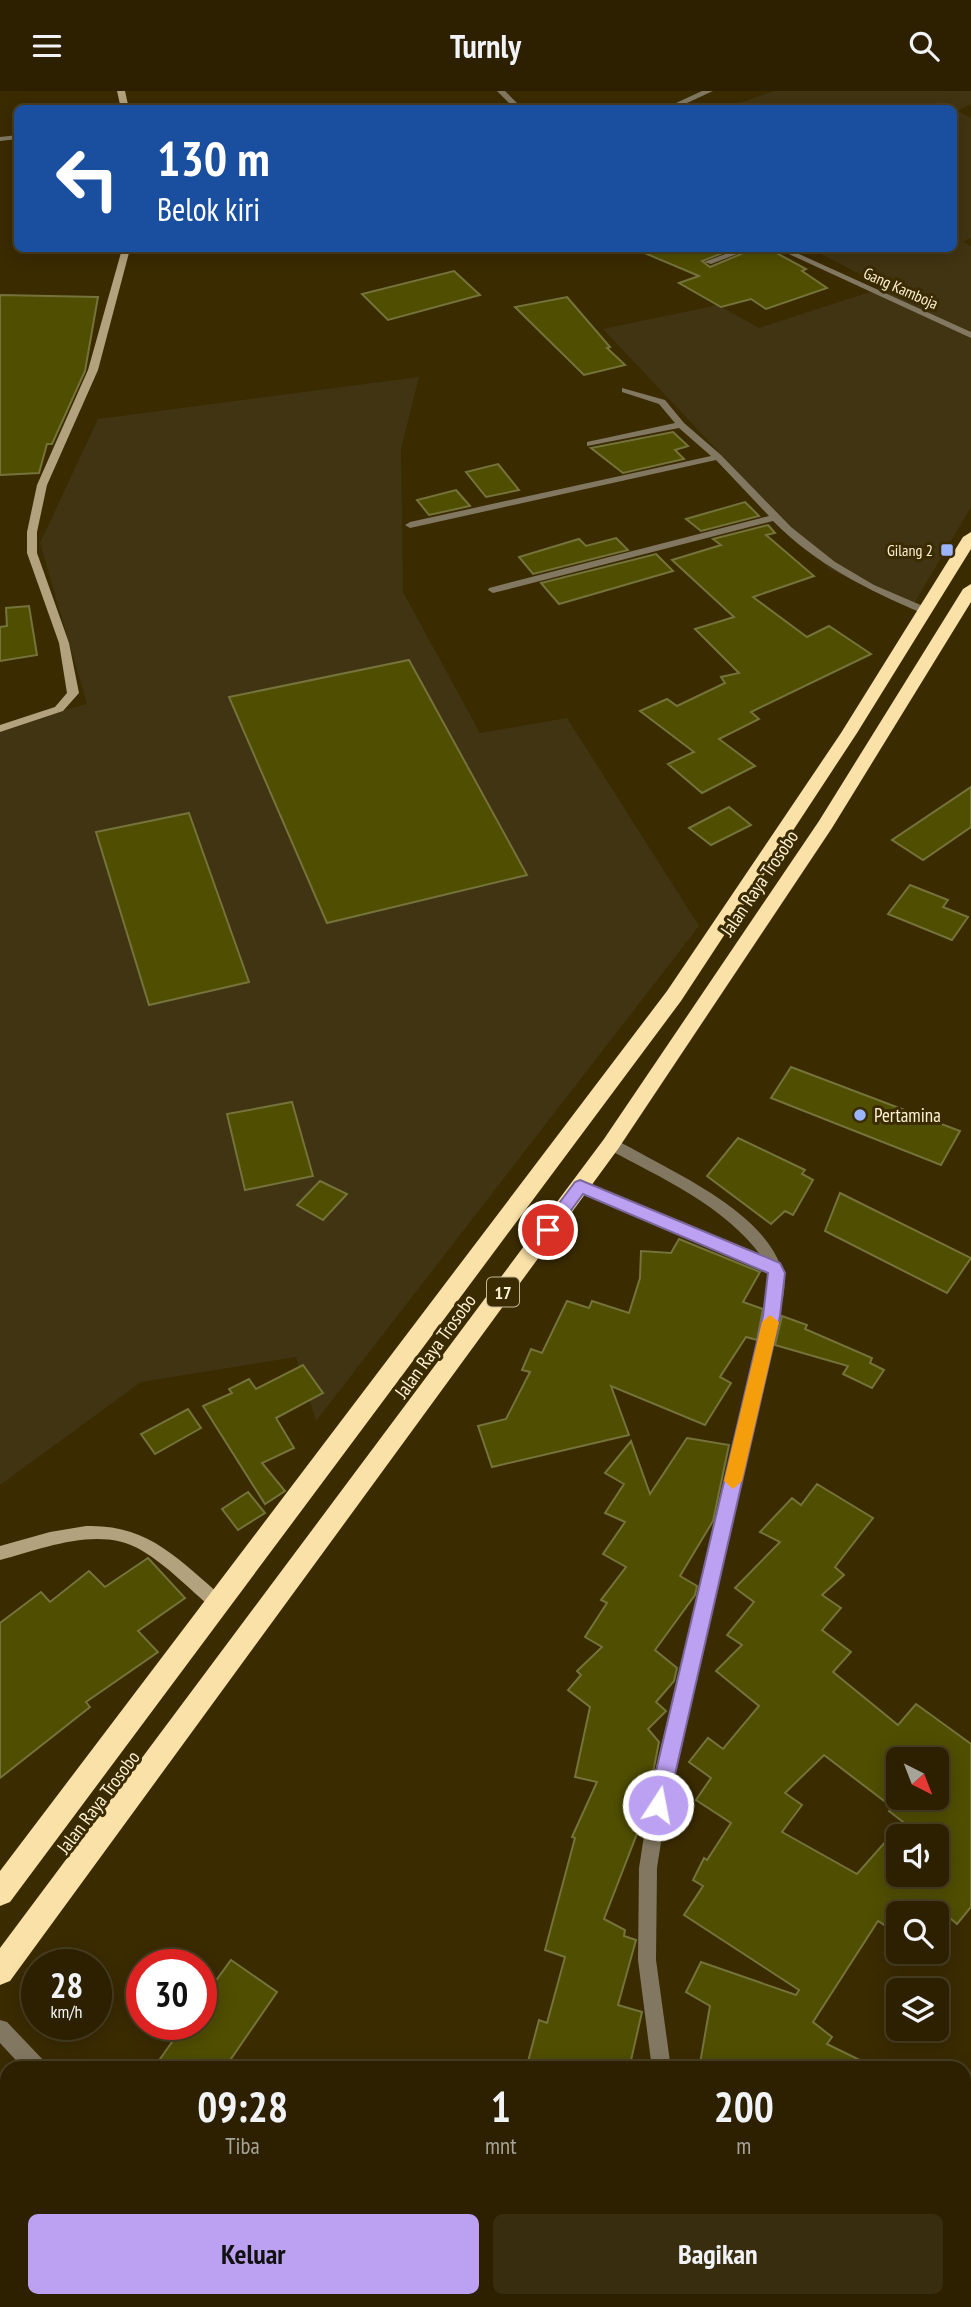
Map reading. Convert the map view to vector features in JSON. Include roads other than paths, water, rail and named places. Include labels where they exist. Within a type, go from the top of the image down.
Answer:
[{"type":"highway","name":"Jalan Raya Trosobo","points":[[0,1893],[674,996],[926,611],[971,537]]},
{"type":"highway","name":"Jalan Raya Trosobo","points":[[0,1971],[611,1144],[826,824],[971,589]]},
{"type":"street","points":[[501,91],[516,105]]},
{"type":"street","points":[[676,105],[709,91]]},
{"type":"street","points":[[0,729],[59,709],[73,693],[64,643],[32,553],[32,533],[42,485],[93,370],[125,252]]},
{"type":"street","points":[[708,263],[738,252]]},
{"type":"street","name":"Gang Kamboja","points":[[789,252],[971,334]]},
{"type":"street","points":[[625,390],[662,401],[681,425],[718,457],[776,517],[843,572],[926,611]]},
{"type":"street","points":[[590,444],[681,425]]},
{"type":"street","points":[[410,525],[718,457]]},
{"type":"street","points":[[493,590],[776,517]]},
{"type":"street","points":[[611,1144],[701,1194],[739,1222],[761,1245],[774,1268],[776,1293],[661,1784],[648,1868],[647,1960],[661,2061]]},
{"type":"street","points":[[580,1186],[774,1268]]},
{"type":"street","points":[[0,1553],[81,1534],[114,1534],[139,1540],[218,1603]]},
{"type":"street","points":[[0,2029],[30,2061]]},
{"type":"place","name":"Gilang 2","points":[[947,550]]},
{"type":"place","name":"Pertamina","points":[[860,1115]]}]
